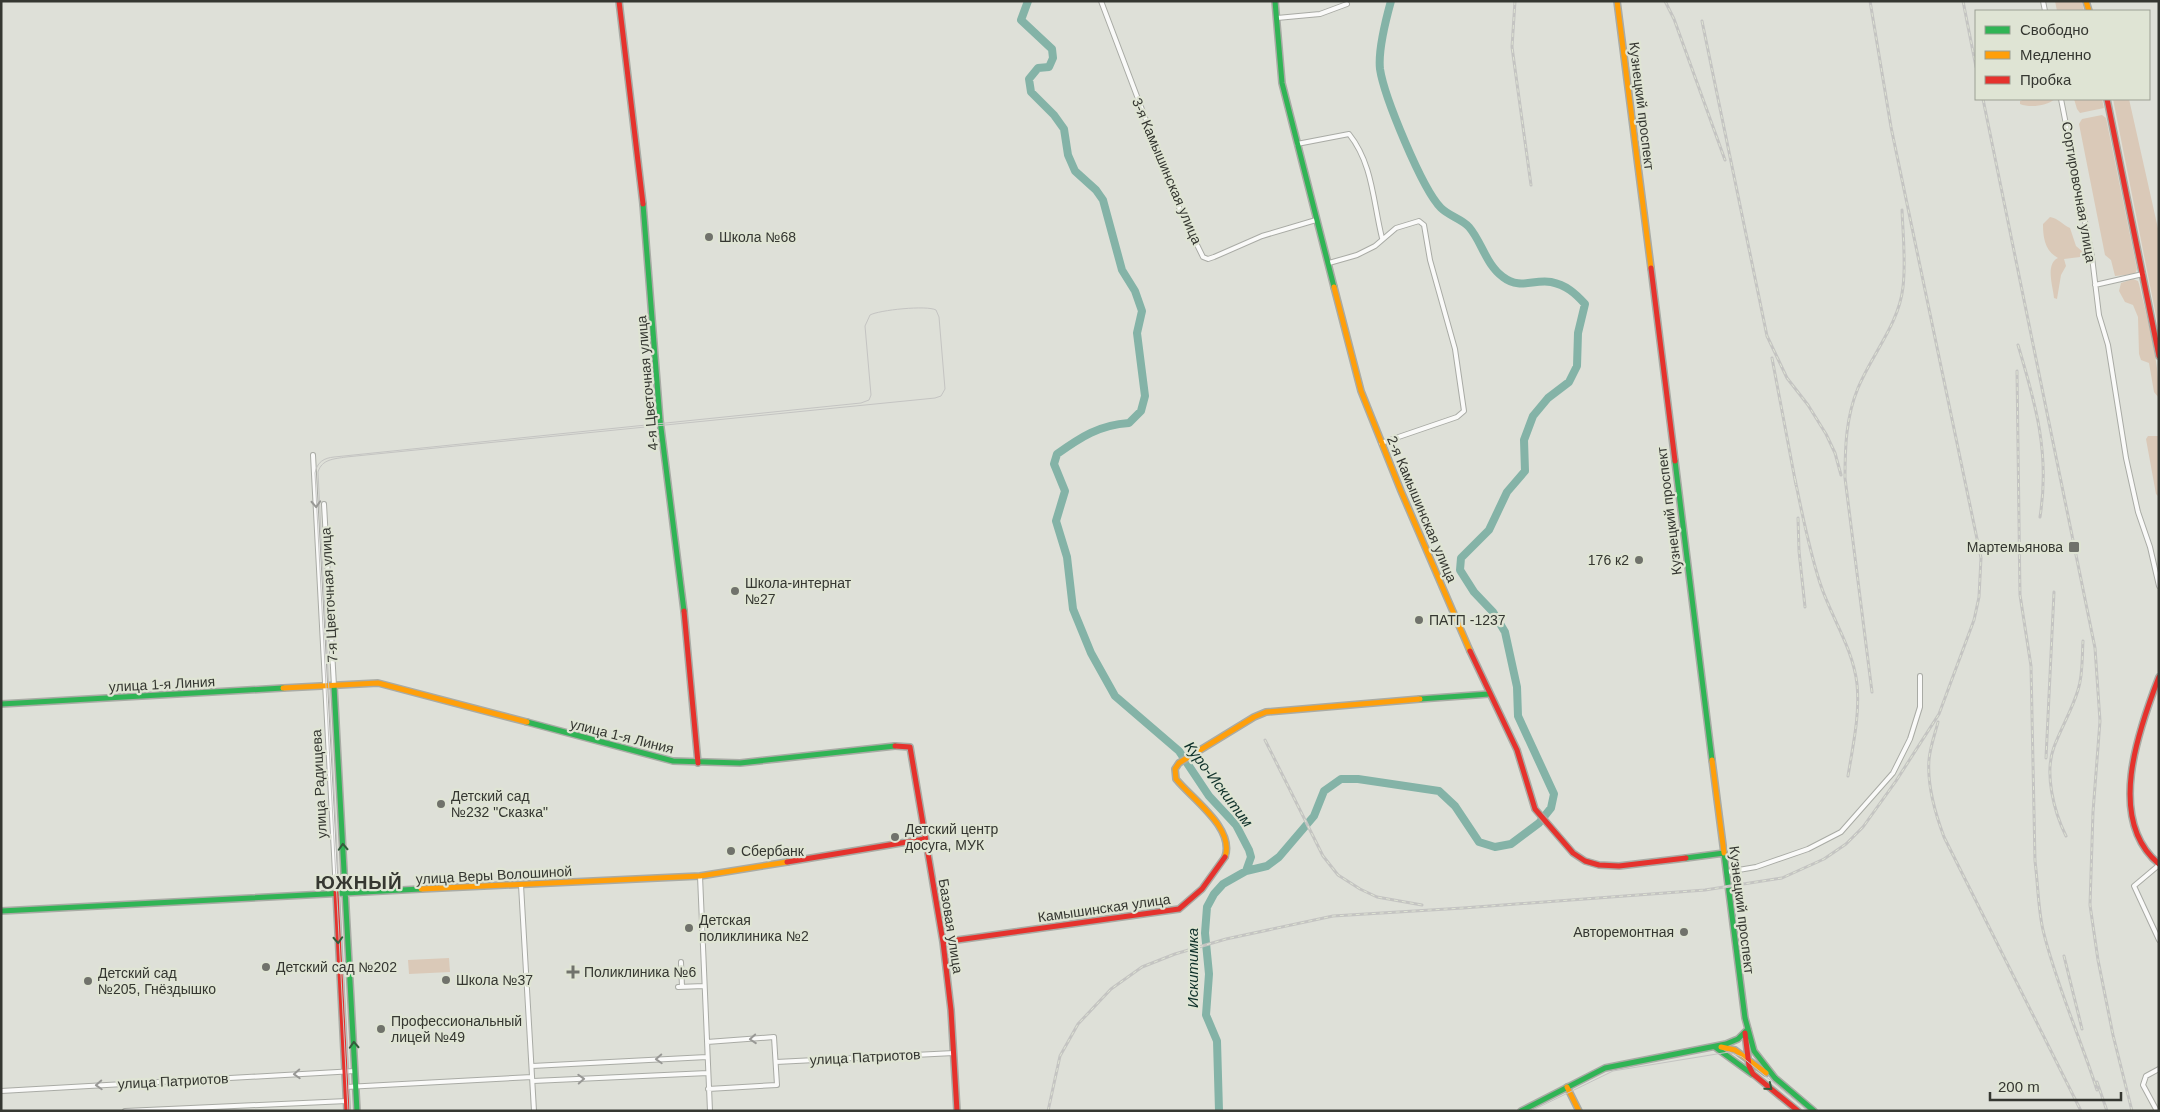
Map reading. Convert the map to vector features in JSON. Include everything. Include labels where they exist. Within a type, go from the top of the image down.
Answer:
[{"type":"street","name":"4-я Цветочная улица","points":[[619,1],[640,178],[660,420],[685,623],[698,763]]},
{"type":"street","name":"3-я Камышинская улица","points":[[1101,1],[1174,193],[1203,257],[1208,259],[1262,236],[1316,220]]},
{"type":"street","name":"2-я Камышинская улица","points":[[1275,1],[1282,83],[1361,391],[1381,443],[1489,694],[1517,750],[1535,808],[1549,827],[1573,853],[1586,861],[1599,865],[1619,866],[1724,853]]},
{"type":"street","name":"Кузнецкий проспект","points":[[1617,1],[1745,1018],[1748,1059],[1752,1074]]},
{"type":"street","points":[[1277,18],[1320,14],[1347,4]]},
{"type":"street","name":"Сортировочная улица","points":[[2061,100],[2092,257],[2099,315],[2108,345],[2126,458],[2138,512],[2150,547],[2159,586]]},
{"type":"street","points":[[2107,100],[2159,356]]},
{"type":"street","points":[[1297,144],[1344,133],[1349,134],[1357,145],[1368,170],[1382,238]]},
{"type":"street","points":[[1329,263],[1357,255],[1375,246],[1382,238],[1396,228],[1419,221],[1424,225],[1430,260],[1455,349],[1464,411],[1457,417],[1381,443]]},
{"type":"street","points":[[2094,285],[2142,274]]},
{"type":"street","name":"улица Радищева","points":[[313,456],[347,1111]]},
{"type":"street","name":"7-я Цветочная улица","points":[[324,504],[334,686]]},
{"type":"street","points":[[1726,872],[1756,867],[1791,855],[1808,849],[1841,832],[1893,772],[1910,739],[1920,707],[1920,676]]},
{"type":"street","points":[[2159,677],[2139,737],[2132,776],[2131,794],[2134,824],[2138,838],[2145,852],[2159,865],[2134,886],[2159,940]]},
{"type":"street","name":"улица 1-я Линия","points":[[1,704],[378,683],[644,754],[698,763],[740,763],[894,746],[910,747]]},
{"type":"street","name":"улица Радищева","points":[[334,686],[357,1111]]},
{"type":"street","name":"Камышинская улица","points":[[943,942],[1179,909],[1194,899],[1222,863],[1227,846],[1219,827],[1176,779],[1174,773],[1179,763],[1254,717],[1266,712],[1489,694]]},
{"type":"street","name":"Базовая улица","points":[[910,747],[943,942],[954,1053],[957,1111]]},
{"type":"street","name":"улица Веры Волошиной","points":[[1,911],[336,892],[700,876],[925,840]]},
{"type":"street","points":[[700,876],[710,1111]]},
{"type":"street","points":[[520,885],[534,1111]]},
{"type":"street","points":[[681,962],[680,987],[704,986]]},
{"type":"street","points":[[1521,1111],[1605,1068],[1717,1047],[1735,1041],[1746,1030]]},
{"type":"street","name":"Кузнецкий проспект","points":[[1746,1030],[1754,1051],[1775,1078],[1814,1111]]},
{"type":"street","points":[[707,1042],[774,1037],[777,1085],[708,1090]]},
{"type":"street","points":[[1717,1047],[1735,1050],[1775,1078]]},
{"type":"street","points":[[1717,1047],[1798,1111]]},
{"type":"street","name":"улица Патриотов","points":[[776,1062],[954,1053]]},
{"type":"street","points":[[532,1066],[707,1057]]},
{"type":"street","points":[[2157,1111],[2143,1085],[2146,1076],[2159,1069]]},
{"type":"street","name":"улица Патриотов","points":[[1,1091],[355,1071]]},
{"type":"street","points":[[346,1087],[708,1073]]},
{"type":"street","points":[[1567,1087],[1579,1111]]},
{"type":"street","name":"улица Патриотов","points":[[126,1111],[347,1101]]},
{"type":"shaded area","points":[[2055,1],[2082,1],[2084,10],[2057,10]]},
{"type":"shaded area","points":[[2053,100],[2038,106],[2020,104],[2020,101]]},
{"type":"shaded area","points":[[2074,100],[2102,100],[2104,108],[2080,113]]},
{"type":"shaded area","points":[[2113,100],[2129,100],[2159,233],[2159,331]]},
{"type":"shaded area","points":[[2102,115],[2106,118],[2137,269],[2135,274],[2115,276],[2111,260],[2105,255],[2079,124],[2082,119]]},
{"type":"shaded area","points":[[2050,217],[2070,228],[2076,246],[2083,252],[2080,257],[2064,259],[2066,266],[2061,275],[2057,299],[2054,298],[2051,270],[2054,261],[2058,258],[2050,252],[2046,244],[2043,224]]},
{"type":"shaded area","points":[[2133,279],[2138,281],[2139,284],[2152,341],[2159,383],[2159,398],[2154,392],[2149,363],[2141,360],[2139,354],[2138,317],[2133,305],[2125,302],[2119,291],[2121,283]]},
{"type":"shaded area","points":[[2148,436],[2159,436],[2159,497],[2156,494],[2146,439]]},
{"type":"shaded area","points":[[449,958],[450,972],[409,974],[408,960]]},
{"type":"waterway","name":"Куро-Искитим","points":[[1028,1],[1021,20],[1052,49],[1053,58],[1049,67],[1038,68],[1029,79],[1031,92],[1054,115],[1064,129],[1068,155],[1075,171],[1096,190],[1103,200],[1122,270],[1135,291],[1142,311],[1137,333],[1145,396],[1141,411],[1129,423],[1099,429],[1074,442],[1057,454],[1054,464],[1065,491],[1056,521],[1067,557],[1073,609],[1091,653],[1115,696],[1179,751],[1209,796],[1236,825],[1251,857],[1246,871]]},
{"type":"waterway","name":"Искитимка","points":[[1219,1111],[1217,1041],[1206,1015],[1209,974],[1205,933],[1207,907],[1214,894],[1223,884],[1246,871],[1267,866],[1279,857],[1314,816],[1324,791],[1341,779],[1358,779],[1439,791],[1455,806],[1479,842],[1495,847],[1511,844],[1539,823],[1551,808],[1554,794],[1518,716],[1517,687],[1505,632],[1493,612],[1474,592],[1460,570],[1461,558],[1489,530],[1507,492],[1525,471],[1524,440],[1533,416],[1548,398],[1569,382],[1577,366],[1578,333],[1585,304],[1570,290],[1556,283],[1544,281],[1521,284],[1509,281],[1503,277],[1492,266],[1469,227],[1444,211],[1433,198],[1405,142],[1380,69],[1381,44],[1391,1]]},
{"type":"tram line","points":[[348,1111],[315,473],[319,463],[327,458],[334,457],[861,403],[869,400],[871,395],[865,326],[870,315],[883,311],[903,309],[923,308],[936,310],[939,317],[945,389],[941,396],[935,398],[346,457],[329,460],[322,464],[318,472],[350,1111]]},
{"type":"tram line","points":[[1531,1111],[1613,1071],[1729,1052],[1742,1057],[1808,1111]]},
{"type":"railway","points":[[1515,1],[1512,47],[1531,185]]},
{"type":"railway","points":[[1665,1],[1674,19],[1725,160]]},
{"type":"railway","points":[[1048,1111],[1060,1056],[1078,1024],[1111,989],[1142,967],[1175,954],[1226,939],[1333,916],[1705,890],[1782,878],[1824,859],[1846,844],[1863,827],[1896,781],[1939,714],[1974,620],[1979,597],[1981,558],[1891,127],[1870,1]]},
{"type":"railway","points":[[1963,1],[1975,62]]},
{"type":"railway","points":[[1702,21],[1767,336],[1787,378],[1808,405],[1826,434],[1835,453],[1841,475]]},
{"type":"railway","points":[[1983,100],[2095,648],[2100,721],[2093,812],[2090,905],[2098,960],[2113,1035],[2132,1111]]},
{"type":"railway","points":[[1872,692],[1845,478],[1846,444],[1851,410],[1858,388],[1891,326],[1900,301],[1904,268],[1902,210]]},
{"type":"railway","points":[[2018,345],[2040,430],[2043,472],[2040,517]]},
{"type":"railway","points":[[1772,358],[1796,485]]},
{"type":"railway","points":[[2017,371],[2020,595],[2031,666],[2035,861],[2039,905],[2048,950],[2097,1090]]},
{"type":"railway","points":[[1795,479],[1809,544],[1820,583],[1855,671],[1858,707],[1848,776]]},
{"type":"railway","points":[[1798,518],[1799,551],[1805,607]]},
{"type":"railway","points":[[2046,758],[2054,592]]},
{"type":"railway","points":[[2066,836],[2054,804],[2050,768],[2054,747],[2073,705],[2080,684],[2083,641]]},
{"type":"railway","points":[[1938,722],[1930,750],[1929,780],[1932,799],[1944,837],[2081,1111]]},
{"type":"railway","points":[[1265,740],[1323,856],[1338,875],[1377,897],[1422,905]]},
{"type":"railway","points":[[2064,956],[2082,1029]]},
{"type":"railway","points":[[2097,1082],[2107,1111]]},
{"type":"traffic: fast","points":[[1275,1],[1282,83],[1334,287]]},
{"type":"traffic: fast","points":[[643,204],[660,420],[684,611]]},
{"type":"traffic: fast","points":[[1675,461],[1712,760]]},
{"type":"traffic: fast","points":[[334,686],[357,1111]]},
{"type":"traffic: fast","points":[[1,704],[283,688]]},
{"type":"traffic: fast","points":[[1420,699],[1489,694]]},
{"type":"traffic: fast","points":[[527,722],[673,761],[740,763],[895,746]]},
{"type":"traffic: fast","points":[[1686,858],[1724,853],[1745,1018],[1754,1051],[1775,1078],[1814,1111]]},
{"type":"traffic: fast","points":[[1,911],[421,889]]},
{"type":"traffic: fast","points":[[1521,1111],[1605,1068],[1726,1044],[1738,1039],[1748,1029]]},
{"type":"traffic: fast","points":[[1715,1047],[1752,1074]]},
{"type":"traffic: slow","points":[[1617,1],[1651,268]]},
{"type":"traffic: slow","points":[[2086,1],[2089,10]]},
{"type":"traffic: slow","points":[[1334,287],[1361,391],[1401,491],[1470,651]]},
{"type":"traffic: slow","points":[[283,688],[378,683],[527,722]]},
{"type":"traffic: slow","points":[[1225,857],[1224,835],[1218,825],[1176,779],[1175,769],[1179,763],[1254,717],[1266,712],[1420,699]]},
{"type":"traffic: slow","points":[[1712,760],[1724,853]]},
{"type":"traffic: slow","points":[[421,889],[700,876],[787,862]]},
{"type":"traffic: slow","points":[[1721,1047],[1735,1050],[1766,1073]]},
{"type":"traffic: slow","points":[[1567,1087],[1579,1111]]},
{"type":"traffic: jam","points":[[619,1],[643,204]]},
{"type":"traffic: jam","points":[[2107,100],[2159,356]]},
{"type":"traffic: jam","points":[[1651,268],[1675,461]]},
{"type":"traffic: jam","points":[[684,611],[698,763]]},
{"type":"traffic: jam","points":[[1470,651],[1517,750],[1535,809],[1573,853],[1585,861],[1599,865],[1619,866],[1686,858]]},
{"type":"traffic: jam","points":[[2159,677],[2136,748],[2131,774],[2130,800],[2134,824],[2143,846],[2159,864]]},
{"type":"traffic: jam","points":[[895,746],[910,747],[943,942],[951,1010],[957,1111]]},
{"type":"traffic: jam","points":[[787,862],[925,839]]},
{"type":"traffic: jam","points":[[943,942],[1179,909],[1202,889],[1225,857]]},
{"type":"traffic: jam","points":[[336,892],[347,1111]]},
{"type":"traffic: jam","points":[[1745,1033],[1749,1066],[1753,1074],[1798,1111]]},
{"type":"place","name":"Школа №68","points":[[709,237]]},
{"type":"place","name":"Мартемьянова","points":[[2074,547]]},
{"type":"place","name":"176 к2","points":[[1639,560]]},
{"type":"place","name":"Школа-интернат №27","points":[[735,591]]},
{"type":"place","name":"ПАТП -1237","points":[[1419,620]]},
{"type":"place","name":"Детский сад №232 \"Сказка\"","points":[[441,804]]},
{"type":"place","name":"Детский центр досуга, МУК","points":[[895,837]]},
{"type":"place","name":"Сбербанк","points":[[731,851]]},
{"type":"place","name":"Детская поликлиника №2","points":[[689,928]]},
{"type":"place","name":"Авторемонтная","points":[[1684,932]]},
{"type":"place","name":"Детский сад №202","points":[[266,967]]},
{"type":"place","name":"Поликлиника №6","points":[[573,972]]},
{"type":"place","name":"Школа №37","points":[[446,980]]},
{"type":"place","name":"Детский сад №205, Гнёздышко","points":[[88,981]]},
{"type":"place","name":"Профессиональный лицей №49","points":[[381,1029]]},
{"type":"district","name":"ЮЖНЫЙ","points":[[359,882]]}]
